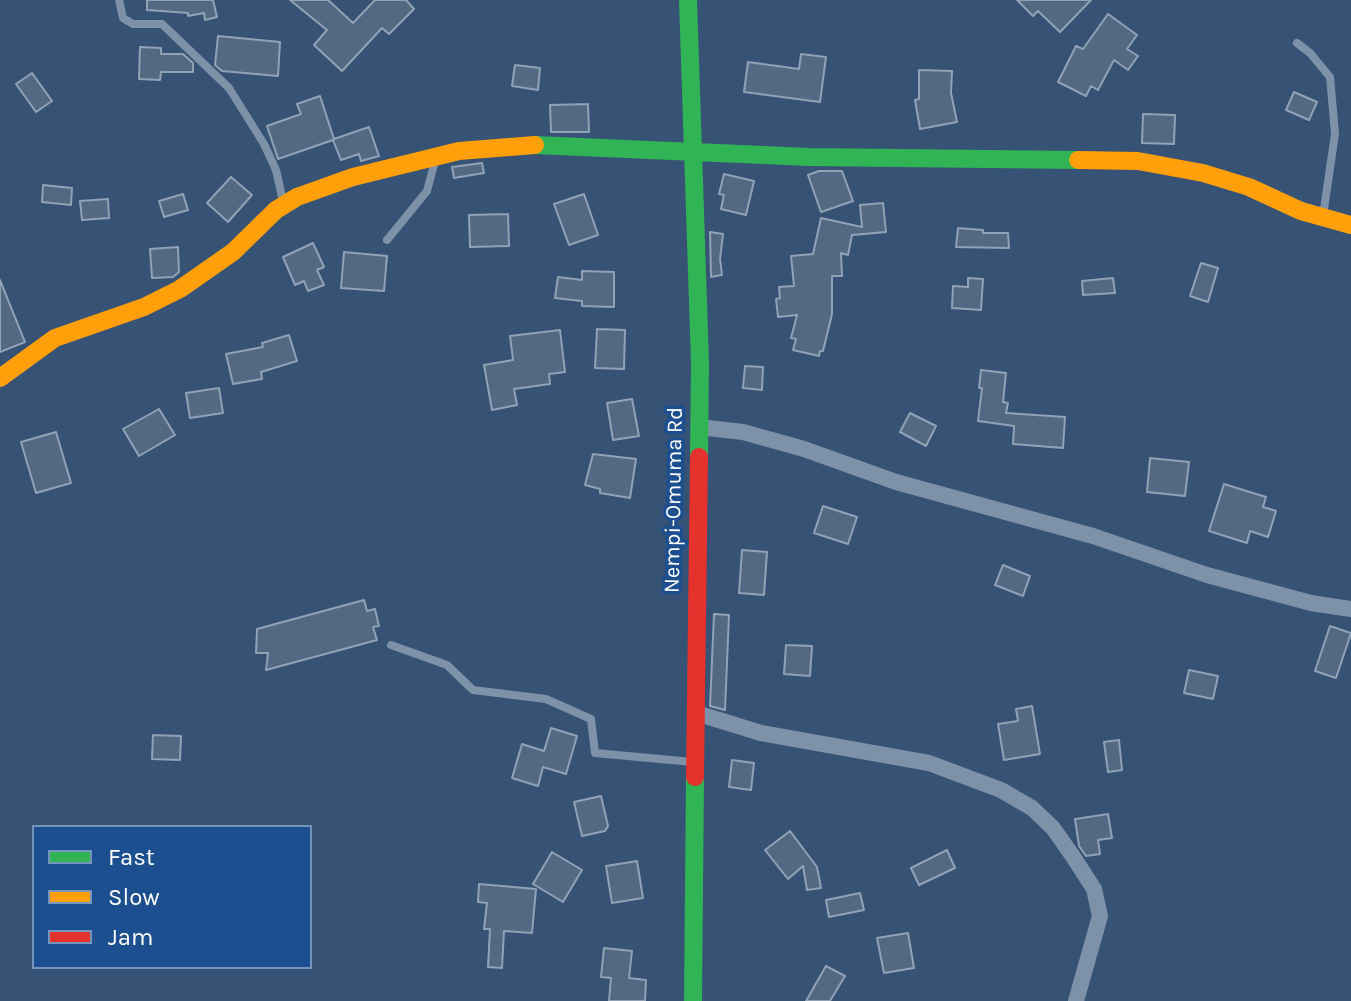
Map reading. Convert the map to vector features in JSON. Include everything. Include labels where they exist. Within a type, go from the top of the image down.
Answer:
[{"type":"street","name":"Nempi-Omuma Rd","points":[[688,0],[699,427],[693,1001]]},
{"type":"street","points":[[0,378],[55,338],[144,307],[180,289],[233,252],[284,205],[297,197],[353,177],[459,151],[531,145],[935,160],[1138,161],[1203,173],[1351,225]]},
{"type":"street","points":[[699,427],[758,436],[896,482],[1093,536],[1207,575],[1311,603],[1351,609]]},
{"type":"street","points":[[696,713],[761,733],[929,763],[1001,790],[1032,808],[1053,828],[1094,889],[1100,916],[1076,1001]]},
{"type":"lane","points":[[119,0],[123,18],[133,24],[162,24],[229,88],[270,157],[284,205]]},
{"type":"lane","points":[[1297,43],[1330,77],[1335,134],[1323,217]]},
{"type":"lane","points":[[387,240],[427,191],[437,156]]},
{"type":"lane","points":[[391,645],[447,665],[473,690],[546,699],[591,719],[595,753],[695,763]]},
{"type":"building","points":[[147,0],[213,0],[217,17],[205,20],[204,13],[188,16],[188,13],[147,10]]},
{"type":"building","points":[[290,0],[328,0],[353,23],[375,0],[406,0],[414,9],[389,34],[382,28],[342,71],[314,45],[327,30]]},
{"type":"building","points":[[1017,0],[1091,0],[1060,32],[1038,11],[1033,16]]},
{"type":"building","points":[[1108,14],[1137,35],[1127,49],[1138,56],[1128,70],[1114,60],[1098,90],[1091,86],[1086,96],[1058,82],[1076,46],[1083,49]]},
{"type":"building","points":[[218,36],[280,42],[278,76],[222,71],[215,65]]},
{"type":"building","points":[[140,47],[161,48],[161,54],[183,54],[193,63],[193,72],[161,72],[160,80],[139,79]]},
{"type":"building","points":[[801,54],[826,57],[820,102],[744,92],[748,62],[799,69]]},
{"type":"building","points":[[515,65],[540,68],[538,90],[512,86]]},
{"type":"building","points":[[919,70],[952,71],[951,93],[957,122],[920,129],[915,100],[919,99]]},
{"type":"building","points":[[32,73],[52,101],[36,112],[16,84]]},
{"type":"building","points":[[1294,92],[1317,102],[1309,120],[1286,110]]},
{"type":"building","points":[[320,96],[334,139],[369,127],[379,156],[361,161],[359,154],[341,160],[333,140],[278,159],[267,126],[301,114],[297,104]]},
{"type":"building","points":[[588,104],[589,132],[551,132],[550,105]]},
{"type":"building","points":[[1143,114],[1175,115],[1174,144],[1142,143]]},
{"type":"building","points":[[482,163],[484,173],[454,178],[452,167]]},
{"type":"building","points":[[819,171],[842,171],[853,201],[821,212],[808,175]]},
{"type":"building","points":[[724,174],[754,181],[746,215],[721,209],[724,195],[719,194]]},
{"type":"building","points":[[231,177],[252,195],[228,222],[207,203]]},
{"type":"building","points":[[43,185],[72,188],[71,205],[42,202]]},
{"type":"building","points":[[183,194],[188,210],[164,217],[159,201]]},
{"type":"building","points":[[584,194],[598,235],[569,245],[554,204]]},
{"type":"building","points":[[108,199],[109,218],[82,220],[80,201]]},
{"type":"building","points":[[883,203],[886,232],[852,235],[848,255],[841,253],[842,276],[832,276],[832,314],[823,351],[819,356],[793,350],[796,339],[791,338],[797,315],[778,317],[776,299],[780,298],[779,287],[794,286],[791,256],[813,254],[821,218],[862,227],[860,205]]},
{"type":"building","points":[[508,214],[509,246],[470,247],[469,215]]},
{"type":"building","points":[[958,228],[983,230],[983,233],[1008,233],[1009,248],[956,247]]},
{"type":"building","points":[[710,232],[723,234],[722,275],[711,277]]},
{"type":"building","points":[[313,243],[324,267],[317,270],[324,285],[308,291],[304,281],[295,285],[283,257]]},
{"type":"building","points":[[178,247],[179,272],[173,277],[152,278],[150,249]]},
{"type":"building","points":[[344,252],[387,256],[384,291],[341,288]]},
{"type":"building","points":[[1201,263],[1218,268],[1208,302],[1190,296]]},
{"type":"building","points":[[582,271],[614,272],[614,307],[582,306],[582,301],[555,298],[558,277],[582,280]]},
{"type":"building","points":[[968,278],[983,279],[981,310],[952,308],[953,286],[968,287]]},
{"type":"building","points":[[1113,278],[1115,293],[1083,295],[1082,281]]},
{"type":"building","points":[[0,280],[25,342],[0,352]]},
{"type":"building","points":[[597,329],[625,330],[624,369],[595,368]]},
{"type":"building","points":[[560,330],[565,372],[549,374],[550,384],[514,389],[517,405],[492,410],[484,365],[513,360],[510,336]]},
{"type":"building","points":[[289,335],[297,361],[261,372],[262,379],[233,384],[226,354],[263,347],[262,343]]},
{"type":"building","points":[[745,366],[763,367],[762,390],[743,388]]},
{"type":"building","points":[[981,370],[1006,373],[1003,402],[1008,403],[1006,413],[1065,417],[1063,448],[1013,444],[1014,426],[978,421]]},
{"type":"building","points":[[219,388],[223,413],[190,418],[186,393]]},
{"type":"building","points":[[632,399],[639,436],[613,440],[607,403]]},
{"type":"building","points":[[159,409],[175,435],[139,456],[123,429]]},
{"type":"building","points":[[910,413],[936,426],[926,446],[900,432]]},
{"type":"building","points":[[56,432],[71,483],[36,493],[21,442]]},
{"type":"building","points":[[593,454],[636,459],[630,498],[600,493],[600,489],[585,485]]},
{"type":"building","points":[[1150,458],[1189,462],[1185,496],[1147,492]]},
{"type":"building","points":[[1224,484],[1266,497],[1263,507],[1276,511],[1268,537],[1250,531],[1247,543],[1209,531]]},
{"type":"building","points":[[823,506],[857,517],[848,544],[814,533]]},
{"type":"building","points":[[742,550],[767,552],[764,595],[739,593]]},
{"type":"building","points":[[1003,565],[1030,576],[1023,596],[995,585]]},
{"type":"building","points":[[364,600],[367,611],[375,609],[379,626],[373,627],[377,640],[266,670],[268,653],[256,653],[257,629]]},
{"type":"building","points":[[714,614],[729,615],[725,710],[710,706]]},
{"type":"building","points":[[1330,626],[1351,633],[1336,678],[1315,671]]},
{"type":"building","points":[[786,645],[812,646],[810,676],[784,674]]},
{"type":"building","points":[[1189,670],[1218,676],[1213,699],[1184,693]]},
{"type":"building","points":[[1032,706],[1040,754],[1004,760],[998,724],[1018,721],[1016,709]]},
{"type":"building","points":[[551,728],[577,736],[566,774],[543,767],[538,786],[512,778],[522,744],[544,751]]},
{"type":"building","points":[[153,735],[181,736],[180,760],[152,759]]},
{"type":"building","points":[[1119,740],[1122,770],[1108,772],[1104,742]]},
{"type":"building","points":[[732,760],[754,763],[751,790],[729,787]]},
{"type":"building","points":[[601,796],[608,826],[605,831],[582,836],[574,802]]},
{"type":"building","points":[[1108,814],[1112,838],[1098,840],[1100,854],[1086,856],[1079,846],[1075,819]]},
{"type":"building","points":[[790,831],[817,867],[821,888],[807,890],[803,866],[788,879],[765,850]]},
{"type":"building","points":[[947,850],[955,868],[919,885],[911,868]]},
{"type":"building","points":[[552,852],[582,870],[563,902],[533,884]]},
{"type":"building","points":[[637,861],[643,898],[612,903],[606,866]]},
{"type":"building","points":[[479,884],[536,889],[532,933],[504,931],[502,968],[488,967],[490,929],[484,929],[487,903],[478,902]]},
{"type":"building","points":[[860,893],[864,910],[829,917],[826,900]]},
{"type":"building","points":[[908,933],[914,968],[884,973],[877,938]]},
{"type":"building","points":[[604,948],[632,951],[629,978],[646,980],[645,1001],[609,1001],[611,978],[601,977]]},
{"type":"building","points":[[826,966],[845,976],[830,1001],[806,1001]]},
{"type":"traffic: fast","points":[[688,0],[700,363],[699,457]]},
{"type":"traffic: fast","points":[[535,145],[809,157],[1078,160]]},
{"type":"traffic: fast","points":[[693,1001],[695,777]]},
{"type":"traffic: slow","points":[[0,378],[55,338],[144,307],[180,289],[233,252],[276,210],[297,197],[353,177],[459,151],[535,145]]},
{"type":"traffic: slow","points":[[1078,160],[1138,161],[1203,173],[1249,187],[1301,211],[1351,225]]},
{"type":"traffic: jam","points":[[695,777],[699,457]]}]
